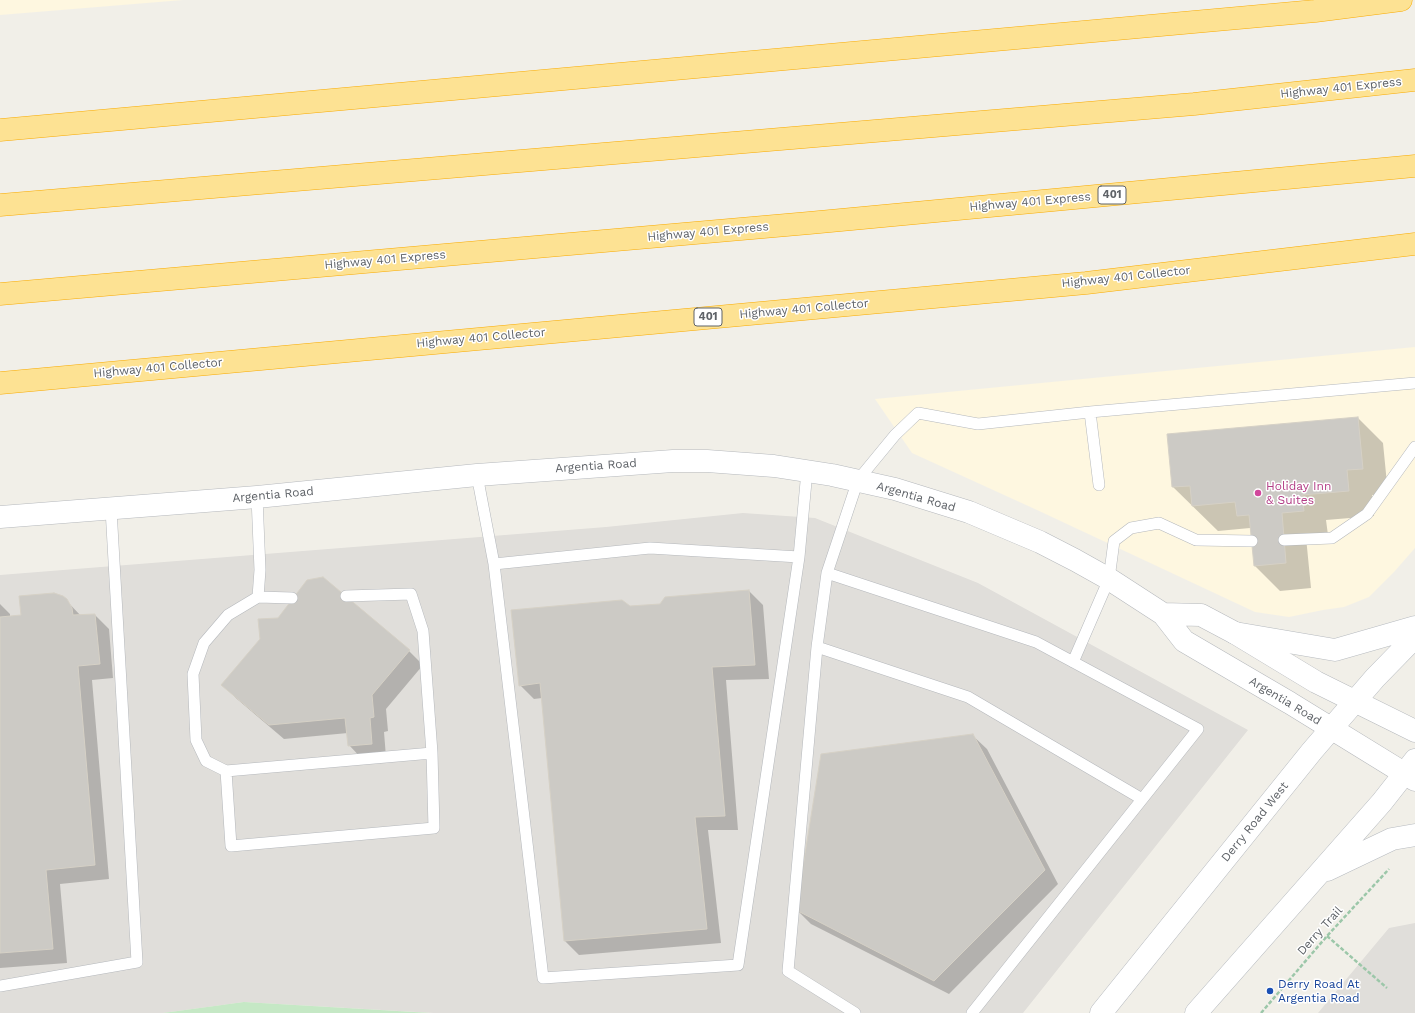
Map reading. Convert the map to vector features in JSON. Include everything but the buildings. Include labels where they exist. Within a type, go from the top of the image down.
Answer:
[{"type":"highway","points":[[0,130],[1314,11],[1401,0]]},
{"type":"highway","name":"Highway 401 Express","points":[[0,205],[1194,104],[1415,80]]},
{"type":"highway","name":"Highway 401 Express","points":[[0,294],[825,222],[1415,166]]},
{"type":"highway","name":"Highway 401 Collector","points":[[0,383],[1086,283],[1415,244]]},
{"type":"street","name":"Argentia Road","points":[[0,517],[257,497],[477,475],[673,461],[740,463],[807,471],[858,480],[932,500],[1005,526],[1047,546],[1109,579],[1163,614],[1184,641],[1290,703],[1331,729],[1412,771]]},
{"type":"street","points":[[1163,614],[1201,615],[1235,633],[1316,682],[1415,731]]},
{"type":"street","points":[[1235,633],[1335,650],[1415,627]]},
{"type":"street","name":"Derry Road West","points":[[1101,1013],[1312,751],[1375,678],[1415,637]]},
{"type":"street","points":[[1196,1013],[1317,875],[1412,771]]},
{"type":"street","points":[[1317,875],[1392,839],[1415,836]]},
{"type":"lane","points":[[856,1013],[788,971],[817,647],[827,573],[858,480],[895,435],[918,413],[978,424],[1090,412],[1415,383]]},
{"type":"lane","points":[[1090,412],[1099,485]]},
{"type":"lane","points":[[1284,540],[1332,538],[1367,514],[1415,447]]},
{"type":"lane","points":[[477,475],[494,564],[543,978],[738,964],[799,557],[807,471]]},
{"type":"lane","points":[[257,497],[260,570],[258,597]]},
{"type":"lane","points":[[0,986],[137,962],[111,509]]},
{"type":"lane","points":[[1073,662],[1109,579],[1114,541],[1131,528],[1159,523],[1196,540],[1252,541]]},
{"type":"lane","points":[[494,564],[650,548],[799,557]]},
{"type":"lane","points":[[827,573],[1036,642],[1198,729],[972,1013]]},
{"type":"lane","points":[[226,770],[231,846],[434,828],[432,753],[423,631],[411,594],[346,596]]},
{"type":"lane","points":[[292,598],[258,597],[228,615],[204,643],[193,674],[196,740],[206,761],[226,770],[432,753]]},
{"type":"lane","points":[[817,647],[968,697],[1142,799]]},
{"type":"path","name":"Derry Trail","points":[[1261,1013],[1327,936],[1395,864]]},
{"type":"path","points":[[1327,936],[1387,988]]},
{"type":"shaded area","points":[[0,0],[183,0],[0,15]]},
{"type":"shaded area","points":[[1415,347],[1415,548],[1369,597],[1344,607],[1289,617],[1255,612],[912,453],[875,399]]},
{"type":"shaded area","points":[[743,513],[815,518],[978,583],[1248,730],[1023,1013],[434,1013],[244,1002],[163,1013],[0,1013],[0,575],[606,527]]},
{"type":"shaded area","points":[[1415,923],[1415,1013],[1318,1013],[1389,928]]},
{"type":"green space","points":[[244,1002],[431,1013],[163,1013]]},
{"type":"place","name":"Holiday Inn & Suites","points":[[1258,493]]},
{"type":"place","name":"Derry Road At Argentia Road","points":[[1270,991]]}]
